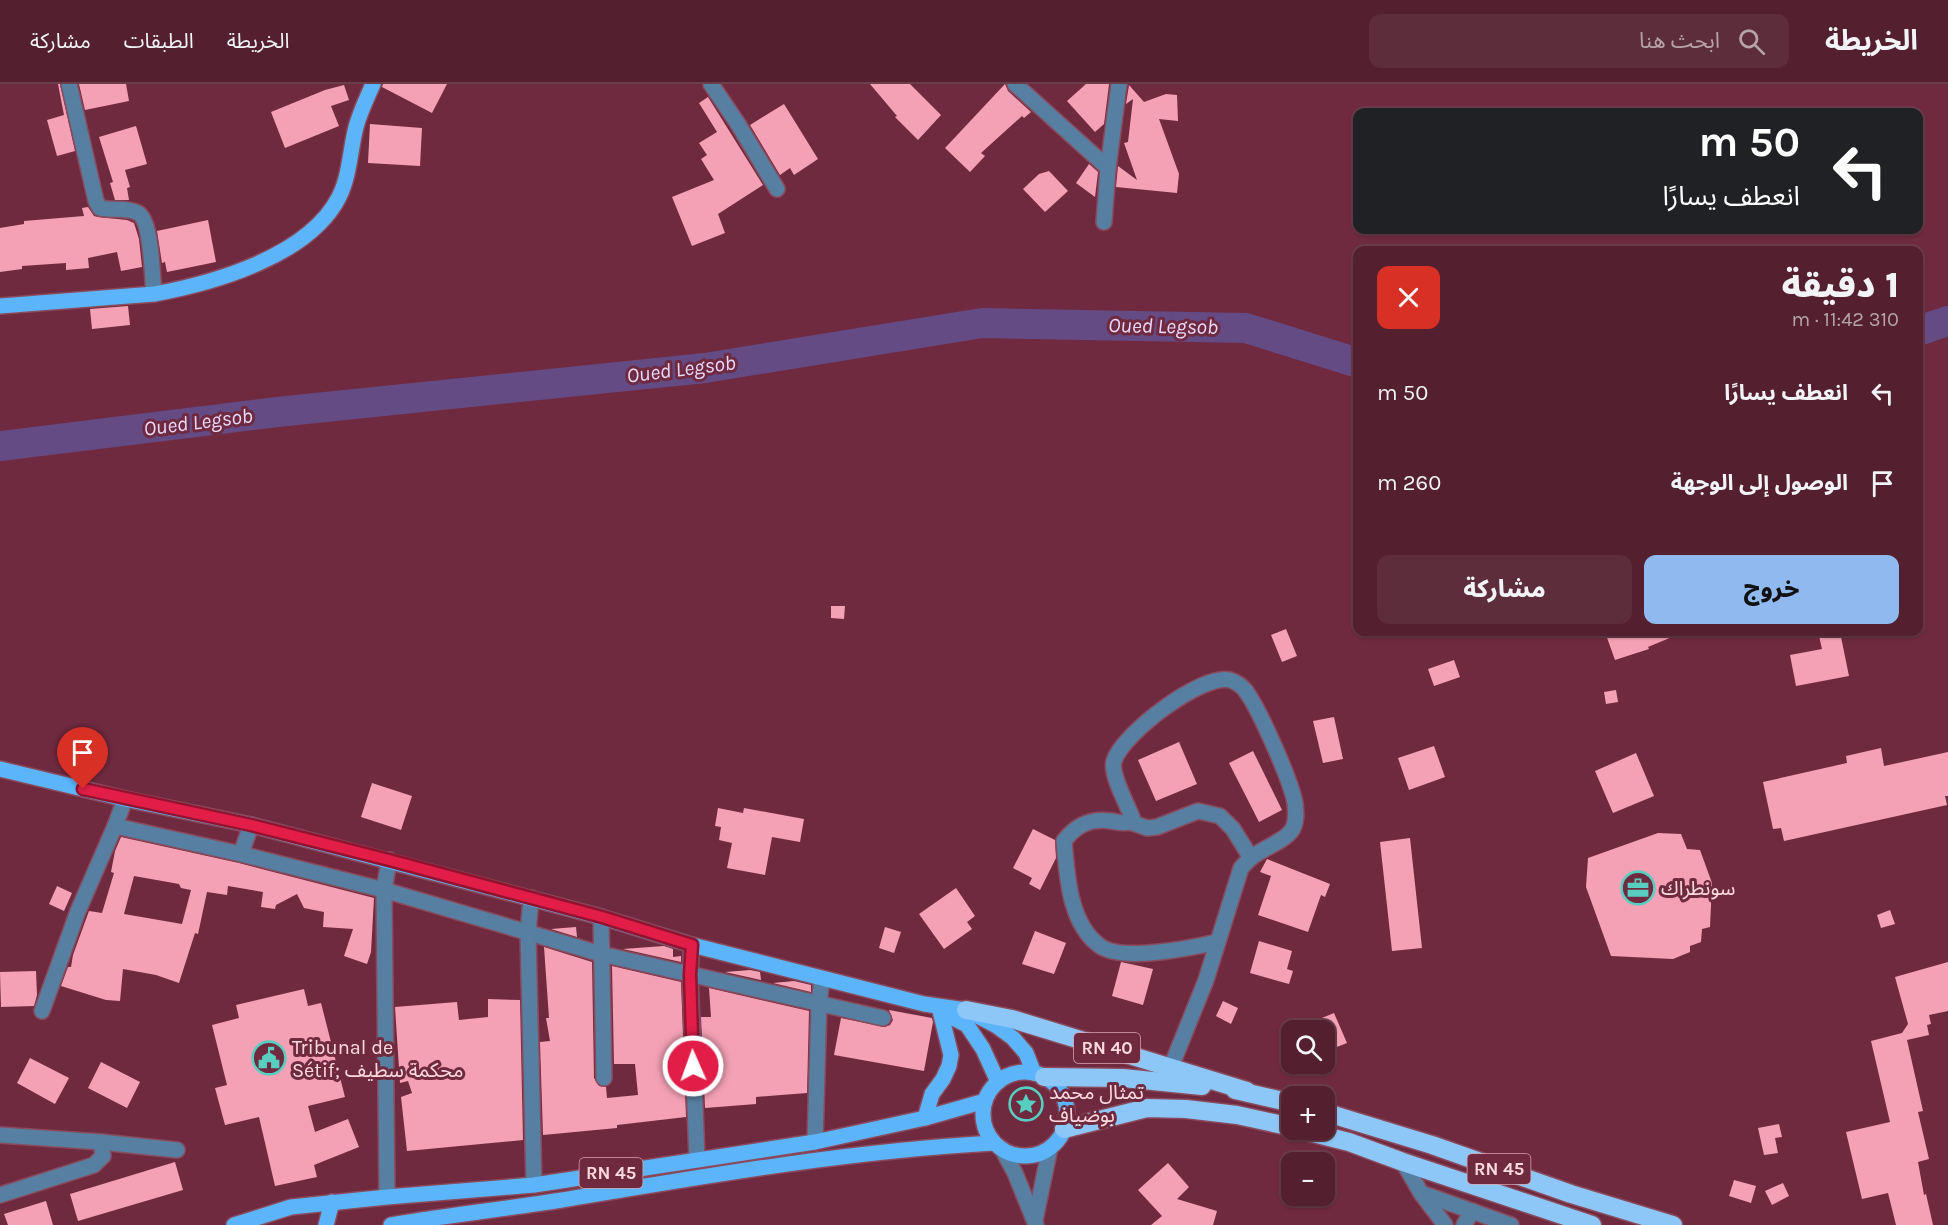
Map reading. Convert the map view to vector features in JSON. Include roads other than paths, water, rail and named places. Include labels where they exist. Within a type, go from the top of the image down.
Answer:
[{"type":"highway","name":"RN 40","points":[[966,1010],[1012,1019],[1247,1091]]},
{"type":"highway","points":[[1039,1075],[1162,1080],[1247,1091],[1281,1100]]},
{"type":"highway","points":[[1064,1129],[1148,1108],[1186,1109],[1237,1115],[1281,1125]]},
{"type":"highway","name":"RN 45","points":[[1335,1115],[1432,1145],[1571,1194],[1673,1225]]},
{"type":"highway","name":"RN 45","points":[[1335,1138],[1592,1225]]},
{"type":"main road","points":[[0,306],[154,294],[222,277],[290,247],[314,230],[339,197],[350,166],[356,127],[373,84]]},
{"type":"main road","name":"RN 40","points":[[0,769],[125,799],[251,825],[602,917],[692,945],[822,979],[924,1004],[966,1010]]},
{"type":"main road","name":"RN 40","points":[[924,1004],[967,1025],[983,1049],[998,1082]]},
{"type":"main road","points":[[966,1010],[995,1025],[1013,1038],[1026,1053],[1039,1075]]},
{"type":"main road","points":[[926,1118],[932,1094],[943,1079],[951,1055],[940,1011]]},
{"type":"main road","points":[[1021,1072],[1039,1075],[1054,1084],[1062,1094],[1066,1105],[1064,1129],[1050,1148],[1039,1154],[1014,1155],[998,1146],[984,1123],[985,1101],[990,1091],[1008,1075],[1021,1072]]},
{"type":"main road","name":"RN 45","points":[[234,1225],[291,1208],[332,1202],[534,1185],[816,1142],[926,1118],[985,1101]]},
{"type":"main road","name":"RN 45","points":[[391,1225],[859,1154],[998,1146]]},
{"type":"main road","points":[[326,1225],[332,1202]]},
{"type":"street","points":[[69,84],[96,201],[100,208],[132,211],[143,218],[149,233],[154,294]]},
{"type":"street","points":[[711,84],[777,189]]},
{"type":"street","points":[[1015,84],[1108,168]]},
{"type":"street","points":[[1104,222],[1108,168],[1119,84]]},
{"type":"street","points":[[1130,822],[1132,817],[1113,771],[1113,762],[1120,750],[1134,734],[1164,708],[1195,689],[1214,680],[1227,679],[1242,687],[1276,750],[1294,801],[1296,818],[1291,831],[1251,858],[1241,868],[1206,980],[1171,1067]]},
{"type":"street","points":[[42,1011],[78,911],[116,826],[125,799]]},
{"type":"street","points":[[1217,942],[1167,951],[1120,952],[1101,947],[1089,935],[1078,918],[1072,900],[1064,841],[1074,828],[1096,820],[1122,824],[1130,822],[1147,828],[1157,827],[1198,811],[1220,816],[1233,828],[1251,858]]},
{"type":"street","points":[[242,854],[251,825]]},
{"type":"street","points":[[116,826],[242,854],[384,890],[601,954],[883,1018]]},
{"type":"street","points":[[387,1197],[384,890],[389,860]]},
{"type":"street","points":[[531,898],[528,933],[534,1185]]},
{"type":"street","points":[[602,917],[604,1078]]},
{"type":"street","points":[[692,945],[690,974],[697,1159]]},
{"type":"street","points":[[816,1142],[819,1003],[822,979]]},
{"type":"street","points":[[0,1135],[177,1150]]},
{"type":"street","points":[[0,1196],[94,1166],[103,1156],[102,1142]]},
{"type":"street","points":[[998,1146],[1015,1173],[1035,1222]]},
{"type":"street","points":[[1035,1222],[1050,1148]]},
{"type":"street","points":[[1402,1162],[1445,1225]]},
{"type":"street","points":[[1421,1193],[1511,1225]]},
{"type":"street","points":[[1464,1225],[1472,1211]]},
{"type":"waterway","name":"Oued Legsob","points":[[1923,329],[1948,321]]},
{"type":"waterway","name":"Oued Legsob","points":[[0,446],[277,412],[705,368],[982,323],[1246,328],[1353,361]]},
{"type":"place","name":"سونطراك","points":[[1638,888]]},
{"type":"place","name":"Tribunal de Sétif; محكمة سطيف","points":[[269,1058]]},
{"type":"place","name":"تمثال محمد بوضياف","points":[[1026,1104]]}]
